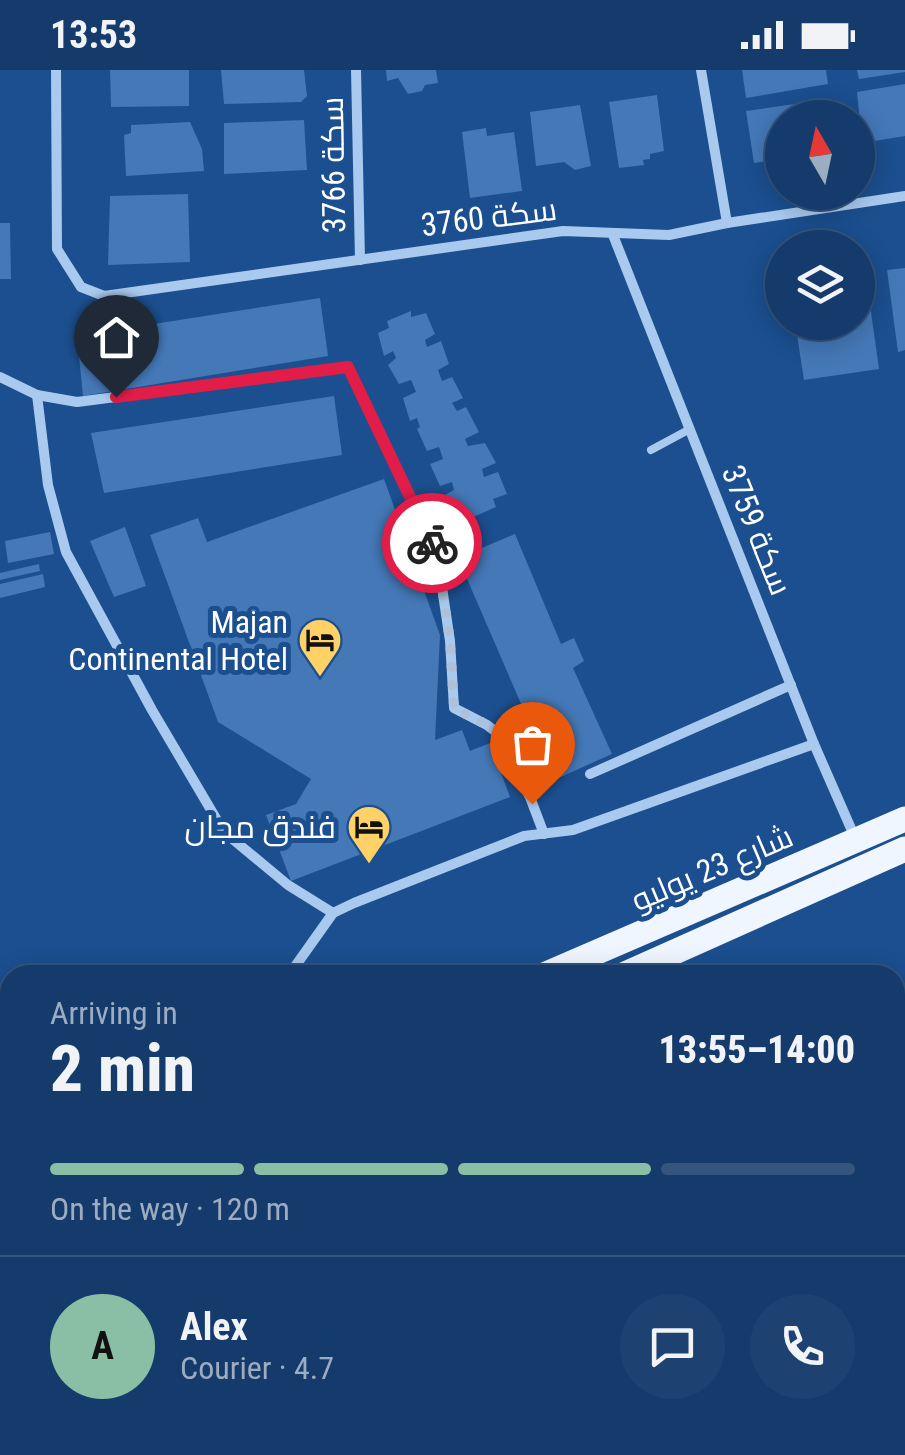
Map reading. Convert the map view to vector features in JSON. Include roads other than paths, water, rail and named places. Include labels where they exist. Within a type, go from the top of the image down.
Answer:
[{"type":"main road","name":"شارع 23 يوليو","points":[[567,965],[905,819]]},
{"type":"main road","name":"شارع 23 يوليو","points":[[645,965],[905,849]]},
{"type":"street","name":"سكة 3760","points":[[56,70],[57,249],[81,287],[104,296],[562,231],[670,236],[727,223],[905,196]]},
{"type":"street","name":"سكة 3766","points":[[356,70],[360,260]]},
{"type":"street","points":[[701,70],[727,223]]},
{"type":"street","name":"سكة 3759","points":[[613,235],[856,841]]},
{"type":"street","points":[[0,377],[38,395],[78,402],[348,367],[437,554],[450,641],[454,708],[509,742],[544,834]]},
{"type":"street","points":[[38,395],[48,485],[66,552],[152,710],[224,832],[288,885],[333,913]]},
{"type":"street","points":[[590,774],[792,685]]},
{"type":"street","points":[[296,965],[333,913],[524,836],[572,830],[814,744]]},
{"type":"lane","points":[[651,450],[690,429]]},
{"type":"place","name":"Majan Continental Hotel","points":[[320,678]]},
{"type":"place","name":"فندق مجان","points":[[369,865]]}]
